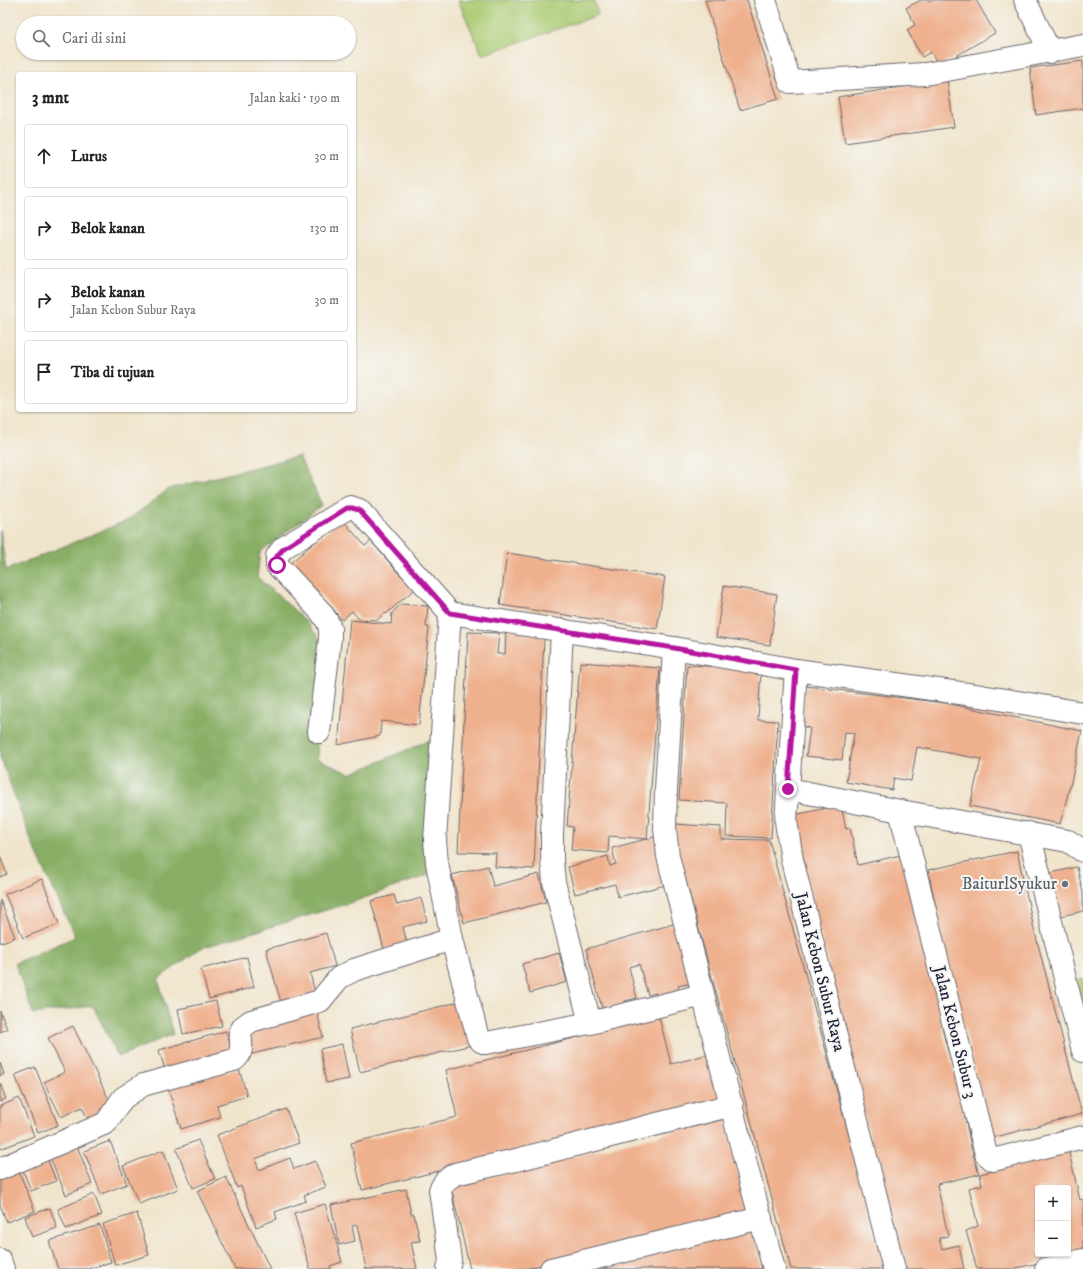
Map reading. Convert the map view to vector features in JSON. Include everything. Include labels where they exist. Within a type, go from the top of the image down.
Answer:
[{"type":"street","points":[[766,0],[790,82],[925,74],[1083,45]]},
{"type":"street","points":[[1025,0],[1050,52]]},
{"type":"street","points":[[319,732],[330,628],[321,612],[277,565],[277,556],[280,551],[347,508],[355,508],[359,510],[450,613],[674,648],[796,670],[981,696],[1083,713]]},
{"type":"street","points":[[450,613],[435,840],[437,863],[452,939],[477,1035],[481,1041],[486,1043],[590,1023],[703,995]]},
{"type":"street","points":[[562,630],[552,834],[552,862],[554,882],[590,1023]]},
{"type":"street","points":[[674,648],[666,790],[665,829],[668,856],[774,1269]]},
{"type":"street","name":"Jalan Kebon Subur Raya","points":[[796,670],[786,821],[792,860],[894,1269]]},
{"type":"street","points":[[788,789],[1068,841],[1083,851]]},
{"type":"street","name":"Jalan Kebon Subur 3","points":[[900,811],[986,1154],[993,1160],[1083,1137]]},
{"type":"street","points":[[1029,833],[1083,1051]]},
{"type":"street","points":[[0,1169],[106,1123],[124,1098],[143,1085],[234,1060],[238,1057],[241,1051],[240,1032],[244,1026],[251,1021],[320,1001],[339,978],[354,970],[452,939]]},
{"type":"street","points":[[448,1269],[450,1260],[440,1190],[445,1181],[455,1174],[732,1105]]},
{"type":"street","points":[[550,1269],[760,1218]]},
{"type":"street","points":[[0,1260],[3,1269]]},
{"type":"street","points":[[1046,1269],[1083,1260]]},
{"type":"green space","points":[[458,0],[594,0],[598,15],[482,55]]},
{"type":"green space","points":[[299,456],[322,505],[260,552],[257,577],[302,617],[321,640],[317,759],[350,774],[430,740],[428,875],[353,902],[201,948],[158,979],[173,1034],[118,1057],[93,1006],[33,1014],[15,963],[75,937],[33,845],[0,757],[0,530],[6,570],[128,520],[169,489]]},
{"type":"green space","points":[[1083,978],[1083,1009],[1075,980]]},
{"type":"building","points":[[705,0],[747,0],[778,99],[740,110]]},
{"type":"building","points":[[921,0],[976,0],[995,33],[939,66],[931,52],[922,57],[907,30],[915,25],[906,8]]},
{"type":"building","points":[[1083,61],[1083,108],[1036,115],[1030,68]]},
{"type":"building","points":[[947,80],[954,127],[845,143],[838,97]]},
{"type":"building","points":[[342,519],[365,546],[371,541],[400,575],[402,573],[416,588],[377,620],[359,619],[352,611],[342,620],[316,589],[312,592],[288,565]]},
{"type":"building","points":[[507,553],[665,577],[657,629],[500,605]]},
{"type":"building","points":[[724,586],[777,594],[770,645],[716,637]]},
{"type":"building","points":[[401,604],[428,606],[426,627],[429,627],[419,725],[381,721],[380,736],[338,745],[350,620],[391,624],[392,613]]},
{"type":"building","points":[[506,629],[544,637],[534,869],[495,867],[496,853],[458,852],[468,632],[499,633],[497,654],[505,654]]},
{"type":"building","points":[[580,662],[660,668],[647,839],[609,836],[608,853],[571,850],[573,827],[567,826]]},
{"type":"building","points":[[687,665],[761,669],[758,720],[778,721],[771,838],[726,836],[727,803],[679,800]]},
{"type":"building","points":[[806,686],[945,703],[1082,731],[1060,824],[970,806],[981,759],[917,747],[911,781],[894,778],[892,790],[846,782],[854,733],[845,732],[842,760],[806,756],[810,728],[801,726]]},
{"type":"building","points":[[841,805],[846,829],[850,828],[858,865],[901,855],[935,992],[945,1040],[961,1097],[971,1147],[979,1174],[937,1184],[948,1236],[939,1238],[942,1249],[959,1245],[964,1269],[902,1269],[810,890],[794,815]]},
{"type":"building","points":[[675,824],[721,827],[721,839],[769,840],[885,1269],[791,1269],[674,837]]},
{"type":"building","points":[[654,837],[666,885],[618,897],[615,884],[575,894],[568,867],[608,856],[610,866],[616,864],[612,848]]},
{"type":"building","points":[[1017,851],[1034,929],[1082,1114],[992,1138],[945,950],[928,870]]},
{"type":"building","points":[[0,856],[7,874],[0,877]]},
{"type":"building","points":[[488,866],[493,886],[539,874],[546,902],[464,923],[452,875]]},
{"type":"building","name":"BaiturlSyukur","points":[[1077,867],[1083,893],[1083,911],[1057,917],[1047,874]]},
{"type":"building","points":[[42,879],[59,924],[23,938],[5,894]]},
{"type":"building","points":[[394,895],[397,905],[421,898],[427,921],[403,927],[407,943],[384,949],[371,901]]},
{"type":"building","points":[[0,900],[15,937],[0,943]]},
{"type":"building","points":[[677,923],[693,983],[678,986],[680,995],[658,1001],[656,993],[648,995],[639,964],[629,967],[637,998],[625,1001],[626,1008],[611,1012],[609,1006],[602,1008],[586,949]]},
{"type":"building","points":[[326,933],[335,966],[310,973],[316,997],[282,1006],[266,949]]},
{"type":"building","points":[[559,953],[567,982],[530,993],[522,964]]},
{"type":"building","points":[[247,957],[254,987],[209,999],[201,969]]},
{"type":"building","points":[[216,1001],[222,1026],[183,1034],[178,1009]]},
{"type":"building","points":[[462,1001],[472,1045],[360,1072],[350,1029]]},
{"type":"building","points":[[0,1011],[7,1029],[0,1032]]},
{"type":"building","points":[[317,1012],[323,1037],[252,1054],[246,1029]]},
{"type":"building","points":[[659,1017],[671,1064],[710,1054],[721,1101],[362,1190],[351,1143],[457,1117],[446,1070]]},
{"type":"building","points":[[73,1026],[113,1108],[88,1120],[82,1107],[61,1117],[44,1082],[65,1072],[48,1038]]},
{"type":"building","points":[[226,1031],[233,1054],[166,1073],[159,1050]]},
{"type":"building","points":[[342,1044],[349,1079],[326,1083],[320,1049]]},
{"type":"building","points":[[0,1063],[4,1074],[0,1076]]},
{"type":"building","points":[[35,1067],[58,1125],[38,1133],[15,1075]]},
{"type":"building","points":[[239,1069],[247,1096],[217,1105],[220,1117],[181,1129],[168,1088]]},
{"type":"building","points":[[0,1083],[6,1099],[0,1102]]},
{"type":"building","points":[[19,1098],[34,1136],[0,1149],[0,1106]]},
{"type":"building","points":[[286,1109],[299,1143],[255,1159],[259,1170],[290,1158],[294,1169],[315,1161],[326,1187],[304,1195],[306,1201],[275,1212],[277,1219],[256,1227],[241,1186],[237,1188],[217,1135]]},
{"type":"building","points":[[725,1119],[748,1213],[525,1269],[470,1269],[451,1187]]},
{"type":"building","points":[[198,1140],[215,1179],[193,1188],[176,1149]]},
{"type":"building","points":[[110,1141],[127,1184],[101,1194],[84,1151]]},
{"type":"building","points":[[77,1146],[92,1184],[66,1195],[50,1157]]},
{"type":"building","points":[[163,1150],[178,1189],[139,1204],[123,1166]]},
{"type":"building","points":[[1069,1152],[1080,1200],[1083,1199],[1083,1253],[1071,1256],[1071,1185],[1035,1185],[1035,1257],[1065,1257],[1012,1269],[977,1269],[966,1231],[978,1226],[969,1188],[982,1185],[980,1174]]},
{"type":"building","points":[[46,1155],[56,1181],[31,1191],[21,1165]]},
{"type":"building","points":[[17,1167],[35,1211],[7,1222],[0,1205],[0,1174]]},
{"type":"building","points":[[226,1177],[270,1269],[235,1269],[197,1191]]},
{"type":"building","points":[[406,1189],[411,1214],[414,1214],[420,1241],[411,1242],[417,1269],[366,1269],[357,1225],[352,1226],[355,1241],[339,1245],[331,1205]]},
{"type":"building","points":[[94,1194],[102,1215],[66,1229],[58,1209]]},
{"type":"building","points":[[325,1204],[342,1262],[330,1266],[331,1269],[310,1269],[294,1213]]},
{"type":"building","points":[[50,1208],[57,1228],[32,1237],[25,1217]]},
{"type":"building","points":[[137,1213],[149,1255],[115,1265],[103,1224]]},
{"type":"building","points":[[100,1225],[111,1262],[88,1269],[58,1269],[49,1241]]},
{"type":"building","points":[[753,1230],[762,1269],[598,1268]]},
{"type":"place","name":"BaiturlSyukur","points":[[1065,884]]},
{"type":"route","points":[[277,565],[277,556],[284,548],[347,508],[355,508],[359,510],[450,613],[674,648],[796,670],[788,789]]}]
